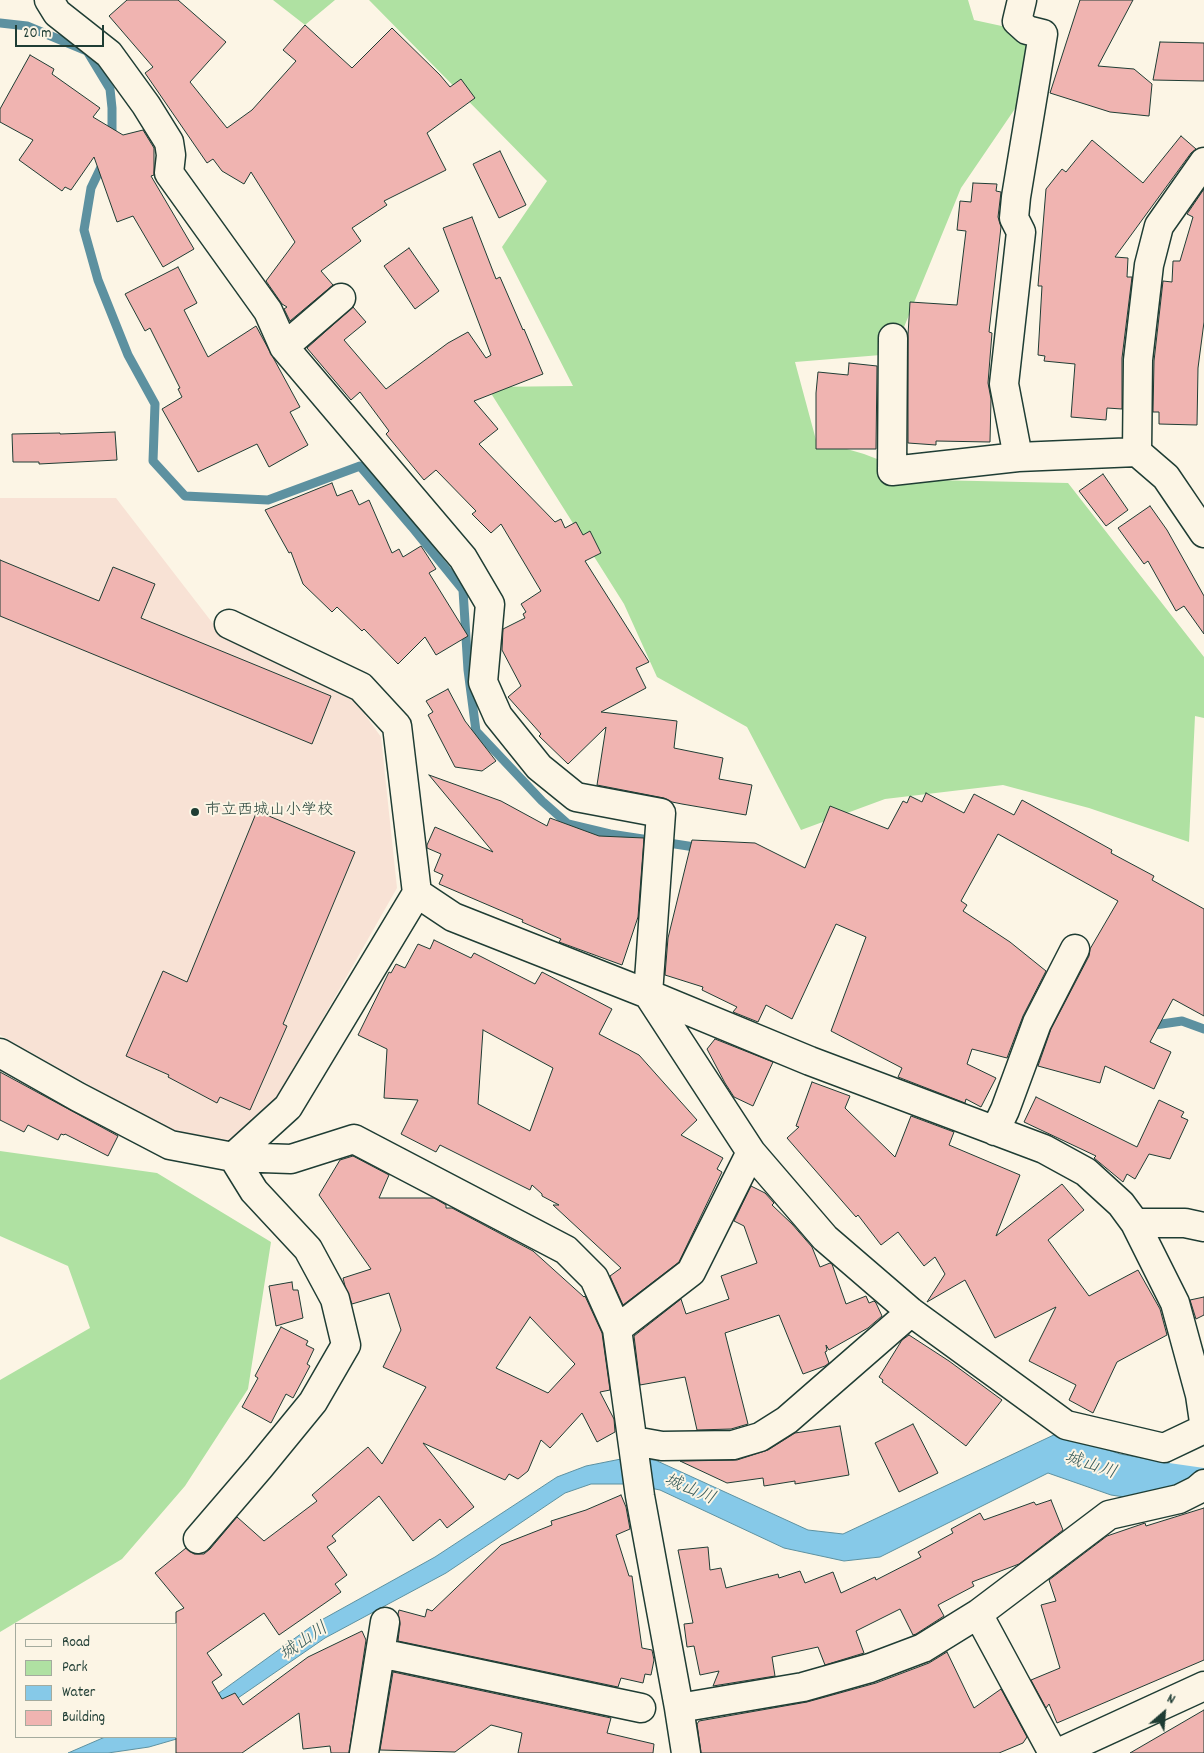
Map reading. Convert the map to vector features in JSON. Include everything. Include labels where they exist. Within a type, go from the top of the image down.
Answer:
[{"type":"street","points":[[49,0],[58,14],[109,54],[146,105],[169,142],[172,155],[169,173],[268,311],[284,347],[462,558],[490,604],[483,682],[498,716],[539,767],[576,797],[661,812],[648,994],[751,1152],[825,1238],[911,1312],[1066,1425],[1164,1448],[1204,1429]]},
{"type":"street","points":[[1018,457],[1004,384],[1021,232],[1014,218],[1016,197],[1042,34],[1027,30],[1017,21],[1022,0]]},
{"type":"street","points":[[1137,452],[1138,360],[1149,265],[1159,226],[1204,162]]},
{"type":"street","points":[[284,347],[341,298]]},
{"type":"street","points":[[893,338],[892,471],[1018,457],[1137,452],[1166,477],[1204,533]]},
{"type":"street","points":[[229,624],[361,687],[397,726],[417,893],[288,1106],[233,1157]]},
{"type":"street","points":[[417,893],[453,917],[648,994],[810,1062],[1044,1149],[1086,1172],[1121,1204],[1135,1223],[1175,1303],[1200,1395],[1204,1422]]},
{"type":"street","points":[[995,1131],[1005,1110],[1037,1023],[1075,949]]},
{"type":"street","points":[[0,1053],[78,1097],[170,1145],[233,1157],[291,1160],[354,1139],[566,1250],[594,1278],[618,1329],[640,1496],[686,1753]]},
{"type":"street","points":[[618,1329],[692,1272],[751,1152]]},
{"type":"street","points":[[198,1539],[313,1402],[346,1345],[335,1299],[308,1249],[254,1191],[233,1157]]},
{"type":"street","points":[[1135,1223],[1184,1223],[1204,1227]]},
{"type":"street","points":[[634,1446],[732,1445],[760,1437],[787,1420],[911,1312]]},
{"type":"street","points":[[679,1708],[803,1687],[870,1668],[923,1648],[978,1614],[1109,1515],[1179,1499],[1197,1490],[1204,1484]]},
{"type":"street","points":[[978,1614],[1053,1753]]},
{"type":"street","points":[[364,1753],[385,1622]]},
{"type":"street","points":[[380,1653],[640,1708]]},
{"type":"street","points":[[1058,1753],[1204,1686]]},
{"type":"shaded area","name":"市立西城山小学校","points":[[0,498],[116,498],[221,634],[356,702],[381,737],[397,888],[273,1106],[229,1140],[169,1130],[0,1035]]},
{"type":"green space","points":[[273,0],[335,0],[305,25]]},
{"type":"green space","points":[[369,0],[968,0],[974,20],[1034,33],[1025,94],[961,188],[893,354],[795,362],[816,440],[864,454],[932,480],[1068,483],[1204,657],[1204,718],[1195,716],[1189,842],[1089,808],[1003,785],[885,799],[801,830],[747,727],[657,677],[624,604],[487,387],[573,386],[502,247],[547,181]]},
{"type":"green space","points":[[0,1151],[157,1173],[271,1242],[248,1389],[185,1486],[122,1559],[0,1632],[0,1380],[90,1328],[68,1266],[0,1236]]},
{"type":"water","name":"城山川","points":[[1058,1433],[1120,1454],[1169,1463],[1204,1435],[1204,1471],[1178,1494],[1144,1500],[1111,1495],[1048,1473],[880,1557],[844,1561],[784,1548],[660,1490],[630,1484],[591,1484],[565,1493],[446,1573],[325,1638],[180,1738],[149,1747],[108,1753],[68,1753],[103,1738],[178,1738],[178,1723],[316,1623],[435,1557],[557,1477],[586,1466],[626,1458],[655,1460],[808,1530],[843,1534]]},
{"type":"pier","points":[[1204,1435],[1204,1468],[1169,1463]]},
{"type":"building","points":[[127,0],[178,0],[226,42],[190,82],[227,128],[252,110],[296,61],[283,50],[305,25],[352,68],[392,28],[450,87],[461,79],[475,98],[427,133],[446,170],[384,201],[387,205],[352,228],[361,241],[321,271],[333,285],[290,321],[284,309],[287,307],[282,304],[266,281],[295,242],[251,172],[244,184],[222,171],[213,159],[207,163],[145,73],[153,67],[109,16]]},
{"type":"building","points":[[1080,0],[1133,0],[1098,66],[1134,69],[1152,84],[1149,116],[1110,112],[1050,93]]},
{"type":"building","points":[[1160,42],[1204,43],[1204,81],[1153,80]]},
{"type":"building","points":[[30,55],[54,69],[52,74],[100,108],[93,117],[123,135],[143,130],[154,148],[154,175],[151,176],[194,249],[163,267],[133,216],[117,222],[94,157],[71,190],[65,187],[62,191],[19,160],[33,140],[0,122],[0,109]]},
{"type":"building","points":[[1181,136],[1196,149],[1191,153],[1115,257],[1128,258],[1127,277],[1132,277],[1122,358],[1122,409],[1107,408],[1106,420],[1071,417],[1075,364],[1044,361],[1045,356],[1038,355],[1042,286],[1038,286],[1046,189],[1062,169],[1066,172],[1092,140],[1143,183]]},
{"type":"building","points":[[500,151],[526,205],[499,218],[473,164]]},
{"type":"building","points":[[973,183],[997,184],[996,191],[1001,192],[998,217],[1001,227],[989,332],[992,333],[988,383],[991,399],[990,442],[936,441],[936,445],[908,443],[908,335],[910,302],[957,305],[966,231],[957,230],[960,201],[971,202]]},
{"type":"building","points":[[1204,189],[1204,322],[1198,368],[1197,425],[1159,424],[1159,412],[1153,412],[1154,361],[1163,281],[1172,282],[1173,261],[1180,261],[1193,217],[1187,214]]},
{"type":"building","points":[[472,217],[496,279],[500,277],[543,374],[474,401],[498,429],[479,444],[555,522],[561,519],[565,528],[576,522],[583,535],[590,531],[601,553],[585,561],[649,662],[636,668],[646,688],[601,712],[677,721],[674,748],[723,758],[719,779],[752,785],[746,815],[672,802],[664,798],[597,785],[606,727],[568,764],[539,736],[541,734],[508,697],[521,686],[502,650],[503,629],[525,618],[523,614],[526,612],[521,604],[541,591],[501,524],[491,533],[472,514],[476,511],[436,470],[424,480],[386,434],[389,431],[360,392],[351,400],[307,348],[353,307],[366,322],[344,340],[386,389],[448,343],[468,332],[486,358],[491,355],[443,228]]},
{"type":"building","points":[[409,248],[439,291],[415,309],[384,266]]},
{"type":"building","points":[[178,267],[197,303],[184,310],[208,357],[256,326],[300,407],[290,412],[308,445],[269,467],[257,444],[198,472],[162,409],[182,397],[178,389],[180,388],[150,328],[145,331],[125,294]]},
{"type":"building","points":[[849,363],[877,366],[876,449],[816,449],[818,372],[848,375]]},
{"type":"building","points":[[115,432],[117,460],[39,464],[39,462],[13,462],[12,434]]},
{"type":"building","points":[[1103,474],[1128,510],[1106,526],[1079,491]]},
{"type":"building","points":[[332,483],[337,496],[352,490],[359,505],[369,500],[392,553],[399,549],[403,557],[421,546],[436,569],[429,573],[468,636],[436,655],[425,637],[398,664],[364,629],[362,631],[337,607],[332,612],[303,584],[291,552],[289,553],[265,510]]},
{"type":"building","points":[[1150,506],[1167,530],[1204,596],[1204,634],[1184,606],[1176,611],[1148,561],[1144,564],[1118,528]]},
{"type":"building","points":[[0,560],[99,601],[113,567],[155,584],[141,618],[331,696],[312,744],[0,616]]},
{"type":"building","points":[[448,689],[465,721],[496,761],[482,771],[455,767],[428,715],[433,712],[426,701]]},
{"type":"building","points":[[429,775],[501,801],[547,826],[550,818],[599,836],[644,838],[638,917],[622,965],[559,942],[561,939],[522,922],[523,920],[439,884],[443,875],[434,871],[441,854],[427,848],[435,827],[493,852]]},
{"type":"building","points":[[926,793],[964,813],[974,794],[1014,815],[1022,800],[1112,850],[1111,853],[1154,876],[1152,880],[1204,909],[1204,1016],[1173,999],[1150,1042],[1171,1052],[1154,1089],[1105,1066],[1100,1083],[1038,1066],[1051,1029],[1089,956],[1090,949],[1118,901],[998,834],[961,901],[967,905],[963,911],[1010,942],[1046,971],[1023,1016],[1007,1058],[972,1049],[967,1064],[996,1078],[981,1107],[966,1099],[965,1103],[898,1077],[902,1068],[831,1031],[866,937],[836,924],[792,1019],[766,1005],[758,1022],[733,1012],[737,1007],[702,990],[703,987],[665,975],[668,938],[692,840],[755,843],[805,868],[830,806],[888,829],[903,801],[907,803],[910,796],[922,802]]},
{"type":"building","points":[[257,811],[355,852],[283,1024],[287,1026],[250,1110],[220,1097],[217,1103],[168,1077],[169,1075],[126,1056],[163,971],[187,982]]},
{"type":"building","points":[[434,940],[471,958],[474,953],[535,984],[542,972],[612,1009],[599,1034],[639,1055],[697,1120],[681,1135],[723,1158],[717,1169],[722,1172],[679,1262],[623,1305],[610,1276],[621,1268],[553,1205],[559,1205],[542,1196],[532,1185],[530,1190],[440,1145],[436,1152],[401,1134],[418,1100],[384,1098],[387,1049],[358,1035],[389,972],[391,973],[396,964],[405,968],[418,944],[430,949]],"holes":[[[483,1030],[553,1068],[530,1131],[478,1104]]]},
{"type":"building","points":[[715,1039],[773,1062],[753,1106],[734,1097],[725,1083],[707,1049]]},
{"type":"building","points":[[0,1072],[118,1136],[108,1156],[65,1134],[61,1134],[58,1140],[28,1125],[24,1132],[0,1120]]},
{"type":"building","points":[[812,1082],[850,1096],[845,1108],[895,1157],[911,1116],[954,1132],[949,1145],[1020,1175],[996,1236],[1062,1184],[1084,1210],[1048,1240],[1089,1296],[1138,1270],[1160,1309],[1167,1335],[1117,1362],[1093,1413],[1069,1400],[1076,1385],[1029,1361],[1056,1307],[995,1338],[965,1280],[927,1302],[945,1274],[935,1257],[924,1266],[898,1232],[881,1245],[858,1215],[856,1217],[787,1138],[799,1127],[796,1126]]},
{"type":"building","points":[[1036,1097],[1137,1147],[1159,1100],[1184,1112],[1181,1117],[1188,1120],[1170,1159],[1149,1154],[1135,1179],[1127,1174],[1123,1182],[1094,1158],[1096,1156],[1024,1122]]},
{"type":"building","points":[[353,1156],[389,1175],[379,1198],[434,1198],[446,1205],[446,1208],[452,1208],[533,1251],[585,1296],[602,1333],[610,1390],[600,1392],[614,1419],[615,1432],[597,1442],[582,1413],[550,1448],[541,1440],[528,1471],[518,1479],[509,1474],[505,1480],[423,1443],[474,1507],[447,1528],[440,1519],[413,1541],[379,1496],[332,1536],[336,1541],[327,1547],[347,1575],[335,1584],[341,1592],[279,1635],[264,1613],[207,1653],[222,1675],[212,1682],[222,1699],[235,1693],[243,1705],[308,1657],[362,1631],[366,1640],[349,1753],[331,1753],[330,1746],[303,1749],[299,1713],[242,1753],[176,1753],[176,1738],[178,1738],[178,1623],[176,1623],[176,1612],[184,1608],[155,1573],[186,1548],[194,1554],[204,1554],[237,1517],[264,1541],[317,1501],[312,1495],[368,1447],[382,1464],[426,1387],[383,1367],[401,1330],[389,1293],[352,1304],[343,1278],[371,1269],[319,1195],[340,1160]],"holes":[[[530,1317],[575,1364],[548,1393],[496,1368]]]},
{"type":"building","points":[[751,1186],[765,1193],[774,1203],[772,1205],[812,1247],[820,1267],[832,1264],[846,1304],[866,1296],[869,1303],[874,1301],[876,1303],[882,1316],[868,1328],[829,1350],[826,1345],[827,1351],[825,1352],[829,1363],[803,1374],[779,1315],[725,1333],[748,1424],[731,1429],[697,1430],[685,1377],[640,1385],[634,1336],[681,1299],[686,1314],[729,1299],[721,1276],[757,1263],[744,1226],[734,1221]]},
{"type":"building","points":[[292,1282],[293,1290],[298,1290],[303,1318],[276,1326],[269,1286]]},
{"type":"building","points":[[1204,1297],[1204,1315],[1196,1319],[1190,1300]]},
{"type":"building","points":[[281,1327],[308,1341],[306,1345],[314,1349],[307,1364],[310,1366],[293,1398],[286,1394],[271,1423],[242,1407],[258,1378],[255,1376]]},
{"type":"building","points":[[909,1335],[949,1361],[1002,1400],[966,1446],[882,1382],[883,1380],[879,1377],[902,1340]]},
{"type":"building","points":[[913,1424],[938,1473],[899,1492],[875,1443]]},
{"type":"building","points":[[840,1426],[849,1475],[795,1484],[795,1481],[764,1486],[763,1478],[727,1483],[680,1461],[737,1460],[768,1450],[795,1433]]},
{"type":"building","points":[[621,1495],[626,1507],[630,1529],[616,1535],[629,1576],[632,1576],[642,1648],[652,1650],[654,1660],[651,1675],[645,1674],[643,1683],[621,1678],[618,1687],[398,1641],[399,1610],[425,1617],[427,1609],[432,1611],[501,1545],[552,1525],[551,1521],[586,1510]]},
{"type":"building","points":[[1051,1500],[1063,1530],[1019,1564],[972,1582],[974,1586],[938,1605],[944,1616],[916,1634],[913,1635],[900,1609],[856,1631],[864,1653],[825,1665],[818,1647],[772,1657],[775,1676],[713,1686],[719,1671],[700,1675],[694,1646],[687,1647],[684,1624],[693,1623],[678,1550],[708,1547],[710,1570],[721,1568],[726,1588],[778,1574],[779,1578],[800,1571],[805,1583],[833,1572],[841,1593],[875,1577],[876,1580],[921,1557],[918,1552],[953,1533],[951,1529],[980,1513],[984,1520],[1034,1502],[1036,1505]]},
{"type":"building","points":[[1204,1508],[1204,1660],[1057,1723],[1049,1704],[1046,1708],[1031,1680],[1060,1668],[1041,1605],[1056,1601],[1049,1580],[1107,1536],[1145,1523],[1146,1526]]},
{"type":"building","points":[[947,1652],[974,1708],[1001,1689],[1027,1737],[1023,1743],[999,1753],[701,1753],[697,1724],[699,1721],[807,1702],[876,1683],[929,1663]]},
{"type":"building","points":[[393,1672],[611,1718],[607,1733],[654,1744],[653,1753],[518,1753],[522,1733],[491,1725],[455,1752],[380,1750]]},
{"type":"building","points":[[1204,1710],[1204,1753],[1130,1753]]},
{"type":"waterway","points":[[0,23],[27,26],[87,51],[110,89],[112,140]]},
{"type":"waterway","points":[[104,161],[91,188],[84,230],[98,280],[128,355],[155,404],[153,461],[185,496],[268,500],[360,466],[463,590],[468,670],[476,731],[542,801],[568,824],[610,834],[701,848]]},
{"type":"waterway","points":[[1148,1026],[1182,1021],[1204,1029]]},
{"type":"place","name":"市立西城山小学校","points":[[195,812]]}]
